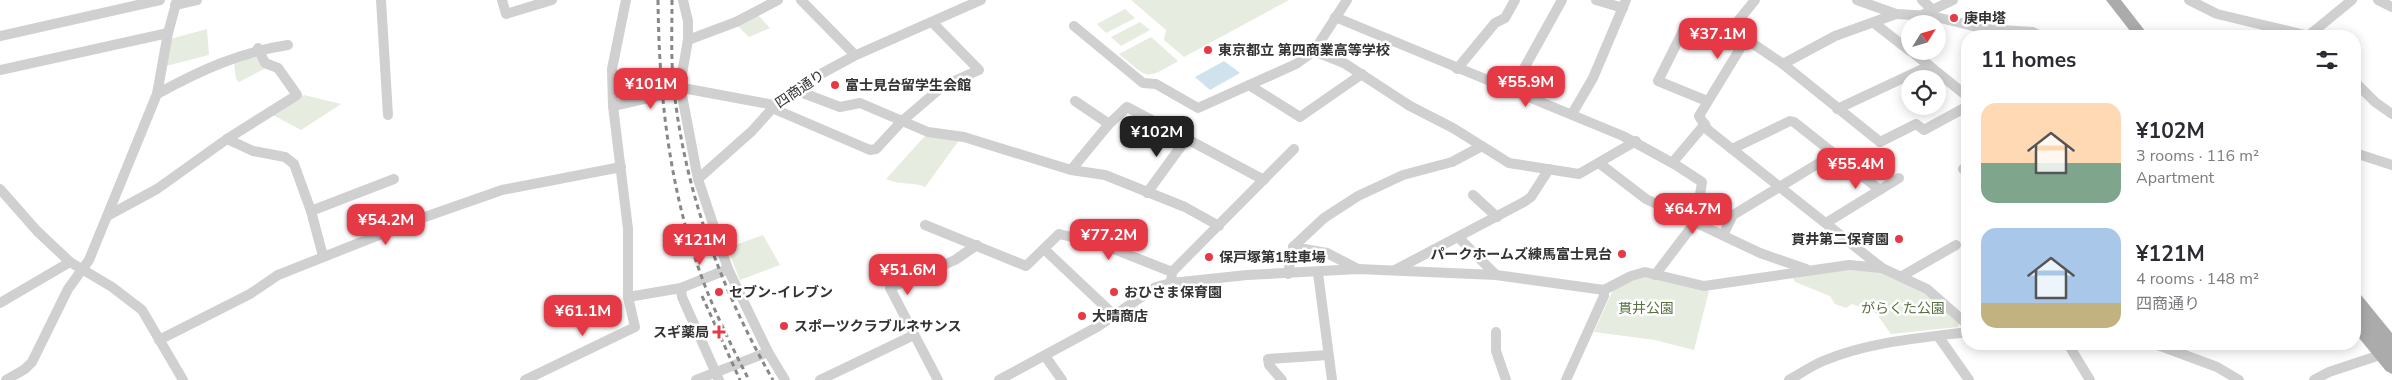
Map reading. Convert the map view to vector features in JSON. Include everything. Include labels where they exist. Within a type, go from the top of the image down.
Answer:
[{"type":"main road","points":[[2102,0],[2126,30]]},
{"type":"main road","points":[[2113,0],[2137,30]]},
{"type":"main road","points":[[2361,309],[2390,350]]},
{"type":"main road","points":[[2361,325],[2390,350]]},
{"type":"street","points":[[0,36],[160,0]]},
{"type":"street","points":[[6,380],[25,369],[32,362],[68,289],[83,270],[109,215],[157,94],[168,33],[176,3],[197,0]]},
{"type":"street","points":[[381,0],[388,115]]},
{"type":"street","points":[[502,0],[506,14],[552,0]]},
{"type":"street","points":[[529,378],[635,327],[628,297],[628,228],[614,106],[612,69],[626,0]]},
{"type":"street","points":[[683,0],[688,21],[688,40],[680,84],[698,179],[728,269],[768,352],[785,380]]},
{"type":"street","points":[[688,40],[736,22],[765,3],[778,0]]},
{"type":"street","points":[[801,0],[856,55]]},
{"type":"street","name":"四商通り","points":[[698,179],[752,130],[773,106],[794,90],[856,55],[933,23],[981,0]]},
{"type":"street","points":[[1074,26],[1143,83],[1156,84],[1198,108],[1296,64],[1314,51],[1347,0]]},
{"type":"street","points":[[1457,69],[1495,23],[1505,18],[1515,0]]},
{"type":"street","points":[[1512,90],[1562,0]]},
{"type":"street","points":[[1572,114],[1594,78],[1624,4],[1596,0]]},
{"type":"street","points":[[1755,0],[1734,26],[1750,34],[1743,42],[1699,116],[1708,130],[1882,268],[1927,289],[1961,319]]},
{"type":"street","points":[[1857,0],[1896,14],[1923,15],[1953,0]]},
{"type":"street","points":[[1922,0],[1933,10]]},
{"type":"street","points":[[2189,0],[2217,14],[2283,30]]},
{"type":"street","points":[[2315,30],[2352,0]]},
{"type":"street","points":[[2378,0],[2392,7]]},
{"type":"street","points":[[1783,64],[1835,36],[1896,14]]},
{"type":"street","points":[[1335,17],[1457,69],[1636,141],[1673,162],[1702,182],[1696,222],[1684,239],[1667,257],[1655,275]]},
{"type":"street","points":[[1946,20],[1985,29],[2001,30]]},
{"type":"street","points":[[614,106],[682,90],[773,106],[870,150],[876,149],[901,122],[944,86],[979,70],[933,23]]},
{"type":"street","points":[[1874,23],[1901,44]]},
{"type":"street","points":[[1708,101],[1658,81],[1686,24],[1743,42],[1783,64],[1880,142],[1916,124],[1924,130],[1961,110]]},
{"type":"street","points":[[0,70],[168,33]]},
{"type":"street","points":[[157,94],[211,65],[258,48],[288,45]]},
{"type":"street","points":[[109,215],[157,189],[227,139],[297,95],[278,68],[265,63],[258,48]]},
{"type":"street","points":[[1314,51],[1362,74],[1410,106],[1509,163],[1579,174],[1636,141]]},
{"type":"street","points":[[1921,60],[1961,91]]},
{"type":"street","points":[[1837,109],[1929,66]]},
{"type":"street","points":[[1250,85],[1300,117],[1362,74]]},
{"type":"street","points":[[2361,88],[2375,102],[2392,114]]},
{"type":"street","points":[[794,90],[840,107],[860,103],[928,132],[964,137],[1071,170],[1105,175],[1186,207],[1219,226]]},
{"type":"street","points":[[1075,101],[1109,124]]},
{"type":"street","points":[[1071,170],[1109,124],[1127,107],[1264,180]]},
{"type":"street","points":[[1732,149],[1790,121],[1794,122],[1880,190]]},
{"type":"street","points":[[1673,162],[1705,124]]},
{"type":"street","points":[[1147,193],[1187,138]]},
{"type":"street","points":[[227,139],[255,152],[273,153],[289,158],[294,164],[311,211],[323,256]]},
{"type":"street","points":[[1288,274],[1293,247],[1297,240],[1324,218],[1358,196],[1403,174],[1452,162],[1482,146]]},
{"type":"street","points":[[1171,283],[1172,272],[1294,149]]},
{"type":"street","points":[[1723,235],[1733,215],[1834,154]]},
{"type":"street","points":[[2361,155],[2392,165]]},
{"type":"street","points":[[1599,164],[1646,198],[1760,254],[1808,270]]},
{"type":"street","points":[[159,340],[250,294],[278,275],[323,256],[502,190],[621,167]]},
{"type":"street","points":[[1394,271],[1498,217],[1531,197],[1549,169]]},
{"type":"street","points":[[1826,223],[1899,178]]},
{"type":"street","points":[[311,211],[394,179]]},
{"type":"street","points":[[0,189],[36,231],[70,262],[112,287],[142,310],[183,380]]},
{"type":"street","points":[[1473,195],[1498,217]]},
{"type":"street","points":[[925,225],[977,244],[1026,266],[1059,234],[1101,244],[1172,272]]},
{"type":"street","points":[[1459,238],[1496,275]]},
{"type":"street","points":[[938,380],[890,288],[955,260],[977,244]]},
{"type":"street","points":[[1902,276],[1956,245]]},
{"type":"street","points":[[1293,247],[1324,251],[1346,260],[1358,269]]},
{"type":"street","points":[[1044,249],[1115,316]]},
{"type":"street","points":[[0,303],[70,262]]},
{"type":"street","points":[[999,380],[1115,316],[1156,287],[1171,283],[1247,275],[1318,273],[1358,269],[1496,275],[1604,290],[1630,276],[1645,272],[1704,286],[1808,270],[1849,266],[1882,268]]},
{"type":"street","points":[[628,297],[680,288],[728,269]]},
{"type":"street","points":[[1318,273],[1332,380]]},
{"type":"street","points":[[680,288],[682,297],[718,376]]},
{"type":"street","points":[[1566,380],[1590,332],[1604,296],[1604,290]]},
{"type":"street","points":[[1496,332],[1496,352],[1506,380]]},
{"type":"street","points":[[1788,380],[1820,362],[1856,350],[1888,342],[1961,333]]},
{"type":"street","points":[[820,380],[914,335]]},
{"type":"street","points":[[1938,336],[1968,380]]},
{"type":"street","points":[[2072,350],[2090,380]]},
{"type":"street","points":[[2172,350],[2194,358],[2239,380]]},
{"type":"street","points":[[2188,350],[2194,358]]},
{"type":"street","points":[[2314,380],[2329,372],[2390,350]]},
{"type":"street","points":[[696,380],[718,376],[768,352]]},
{"type":"street","points":[[1282,380],[1268,365],[1268,359],[1328,355]]},
{"type":"street","points":[[1045,356],[1062,380]]},
{"type":"green space","points":[[1131,0],[1289,0],[1184,57],[1164,40],[1166,30]]},
{"type":"green space","points":[[1125,9],[1135,18],[1106,33],[1097,24]]},
{"type":"green space","points":[[757,14],[770,28],[749,37],[738,26]]},
{"type":"green space","points":[[1140,22],[1150,30],[1121,46],[1111,37]]},
{"type":"green space","points":[[207,29],[209,55],[166,66],[170,39]]},
{"type":"green space","points":[[1151,37],[1178,61],[1158,72],[1147,74],[1136,68],[1119,54]]},
{"type":"green space","points":[[256,55],[266,68],[239,82],[236,79],[234,62]]},
{"type":"green space","points":[[304,95],[341,104],[301,130],[271,114]]},
{"type":"green space","points":[[925,136],[960,139],[925,187],[886,179]]},
{"type":"green space","points":[[763,235],[780,265],[740,280],[727,248]]},
{"type":"green space","name":"がらくた公園","points":[[1845,270],[1881,272],[1926,293],[1959,323],[1958,327],[1891,334],[1876,313],[1852,304],[1846,308],[1835,304],[1830,296],[1795,282],[1793,278]]},
{"type":"green space","name":"貫井公園","points":[[1647,276],[1709,291],[1694,350],[1655,340],[1594,332],[1613,290],[1626,282]]},
{"type":"water","points":[[1224,61],[1240,73],[1210,90],[1195,77]]},
{"type":"railway","points":[[658,0],[664,111],[669,148],[684,220],[694,256],[707,291],[749,380]]},
{"type":"railway","points":[[672,0],[673,80],[685,159],[695,198],[707,236],[736,309],[773,380]]},
{"type":"railway","points":[[702,296],[740,380]]},
{"type":"place","name":"庚申塔","points":[[1954,18]]},
{"type":"place","name":"東京都立 第四商業高等学校","points":[[1208,50]]},
{"type":"place","name":"富士見台留学生会館","points":[[835,85]]},
{"type":"place","name":"貫井第二保育園","points":[[1899,239]]},
{"type":"place","name":"パークホームズ練馬富士見台","points":[[1622,254]]},
{"type":"place","name":"保戸塚第1駐車場","points":[[1209,257]]},
{"type":"place","name":"セブン-イレブン","points":[[719,292]]},
{"type":"place","name":"おひさま保育園","points":[[1114,292]]},
{"type":"place","name":"大晴商店","points":[[1082,316]]},
{"type":"place","name":"スポーツクラブルネサンス","points":[[784,326]]},
{"type":"place","name":"スギ薬局","points":[[719,332]]}]
